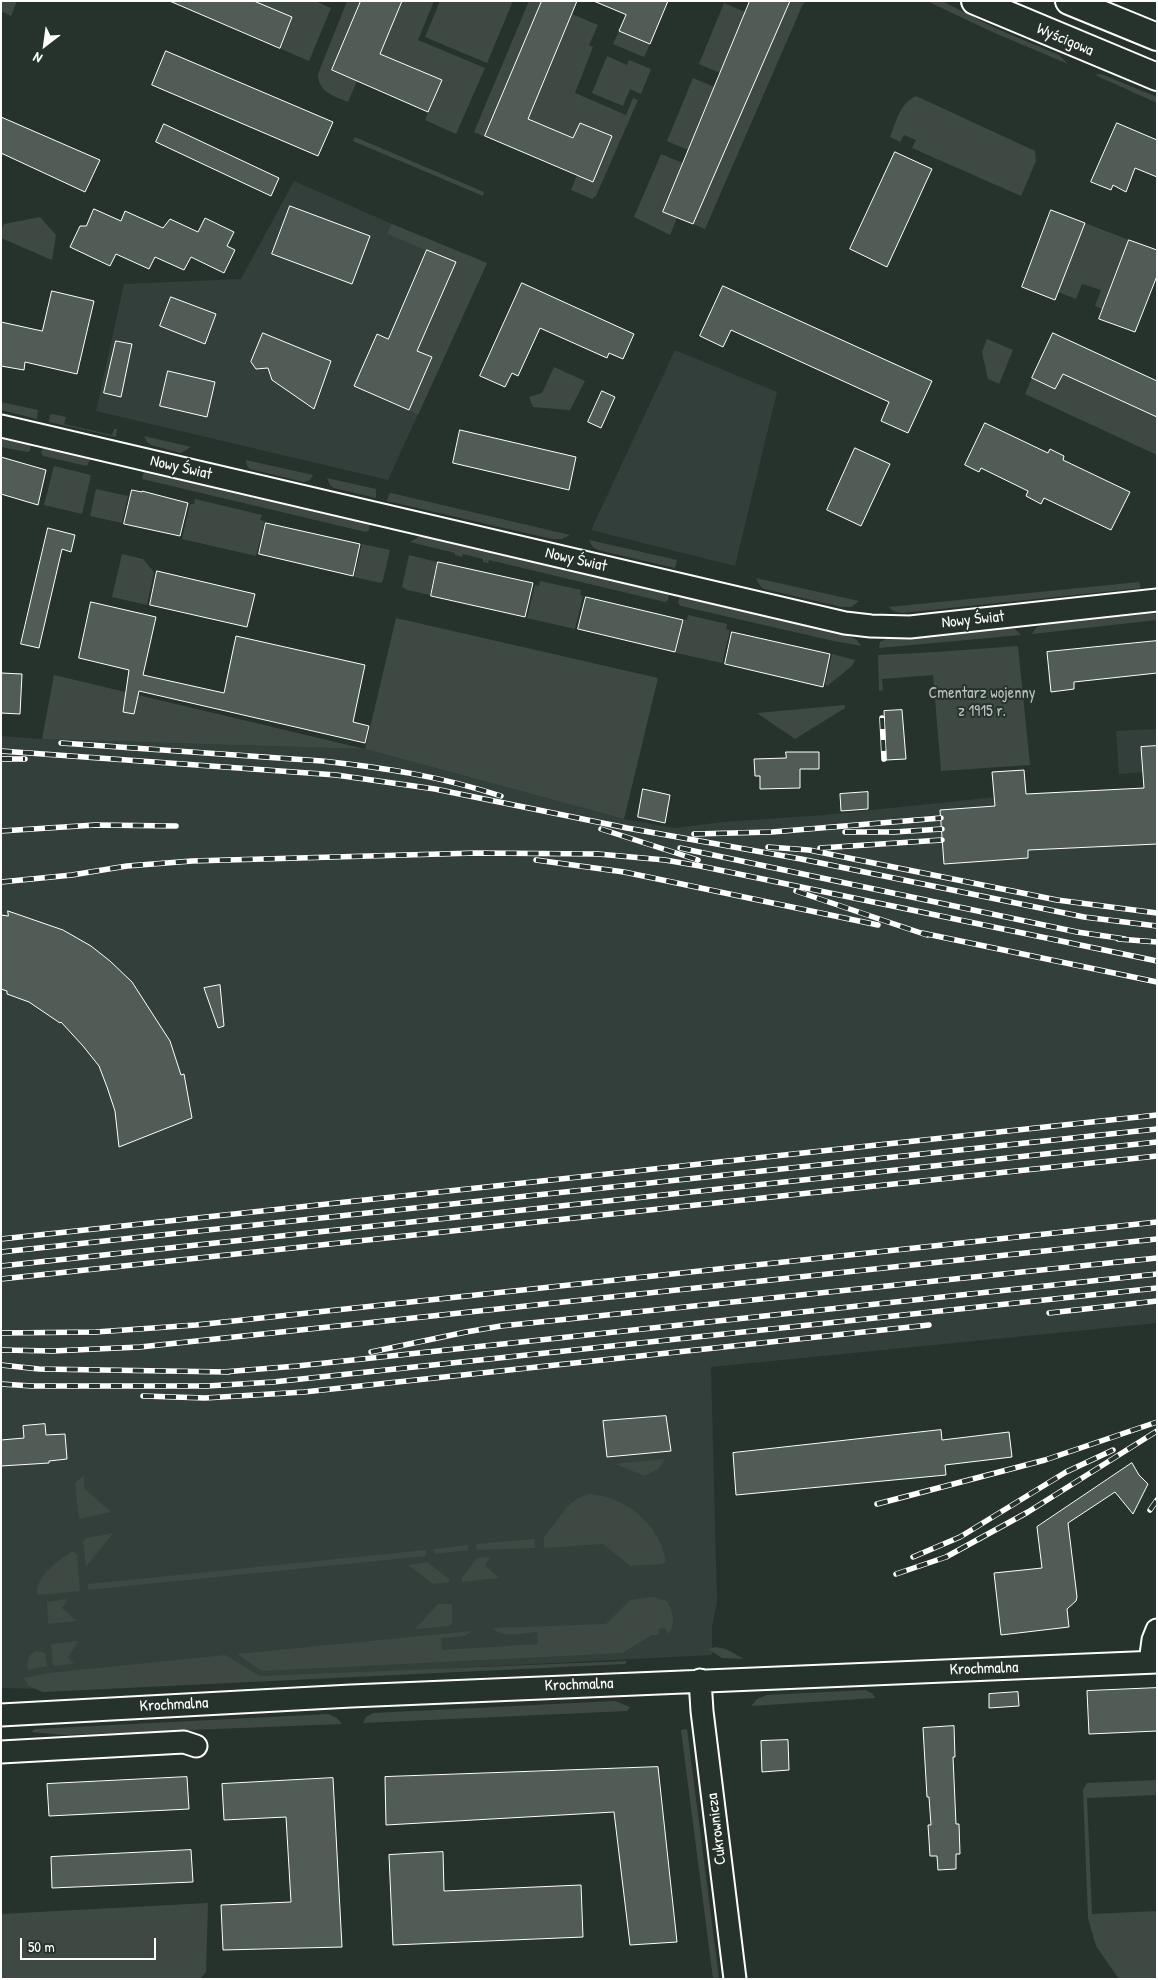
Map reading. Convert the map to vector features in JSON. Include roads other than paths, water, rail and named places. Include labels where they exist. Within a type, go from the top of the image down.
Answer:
[{"type":"main road","name":"Wyścigowa","points":[[975,1],[1157,77]]},
{"type":"main road","points":[[1070,1],[1157,37]]},
{"type":"street","name":"Nowy Świat","points":[[1,426],[845,623],[910,627],[1157,600]]},
{"type":"street","points":[[1154,1662],[1152,1640],[1157,1630]]},
{"type":"street","name":"Krochmalna","points":[[1,1715],[351,1696],[1154,1662]]},
{"type":"street","name":"Cukrownicza","points":[[700,1680],[702,1711],[735,1979]]},
{"type":"street","points":[[1,1752],[184,1742],[196,1746]]},
{"type":"railway","points":[[882,718],[884,759]]},
{"type":"railway","points":[[61,743],[322,761],[434,778],[501,796]]},
{"type":"railway","points":[[1,751],[336,775],[435,789],[627,828],[801,859],[1084,917],[1157,926]]},
{"type":"railway","points":[[1,759],[25,759]]},
{"type":"railway","points":[[694,834],[772,832],[941,818]]},
{"type":"railway","points":[[1,831],[95,825],[176,826]]},
{"type":"railway","points":[[601,829],[698,860]]},
{"type":"railway","points":[[845,832],[894,832],[942,829]]},
{"type":"railway","points":[[820,848],[942,840]]},
{"type":"railway","points":[[768,847],[809,850],[1057,900],[1157,913]]},
{"type":"railway","points":[[680,848],[1077,932],[1125,939]]},
{"type":"railway","points":[[1,882],[72,875],[127,866],[192,861],[476,853],[598,854],[665,860],[700,866],[1157,961]]},
{"type":"railway","points":[[536,860],[624,872],[878,925]]},
{"type":"railway","points":[[796,891],[927,935]]},
{"type":"railway","points":[[922,933],[1157,982]]},
{"type":"railway","points":[[1118,939],[1157,942]]},
{"type":"railway","points":[[1,1239],[1157,1115]]},
{"type":"railway","points":[[1,1252],[1157,1129]]},
{"type":"railway","points":[[1,1266],[1157,1142]]},
{"type":"railway","points":[[1,1279],[1157,1156]]},
{"type":"railway","points":[[1,1333],[96,1332],[196,1325],[1157,1222]]},
{"type":"railway","points":[[1,1350],[53,1351],[140,1347],[1157,1239]]},
{"type":"railway","points":[[371,1352],[501,1326],[1157,1258]]},
{"type":"railway","points":[[223,1372],[297,1366],[1157,1274]]},
{"type":"railway","points":[[1,1384],[32,1386],[207,1386],[273,1382],[1157,1288]]},
{"type":"railway","points":[[1049,1313],[1157,1301]]},
{"type":"railway","points":[[143,1396],[205,1398],[304,1392],[929,1325]]},
{"type":"railway","points":[[1,1365],[39,1369],[229,1372]]},
{"type":"railway","points":[[877,1504],[1045,1460],[1157,1422]]},
{"type":"railway","points":[[896,1574],[946,1557],[1028,1512],[1157,1431]]},
{"type":"railway","points":[[913,1557],[960,1537],[1066,1472],[1113,1450]]},
{"type":"railway","points":[[1150,1510],[1157,1500]]},
{"type":"park label","name":"Cmentarz wojenny z 1915 r.","points":[[982,703]]}]
